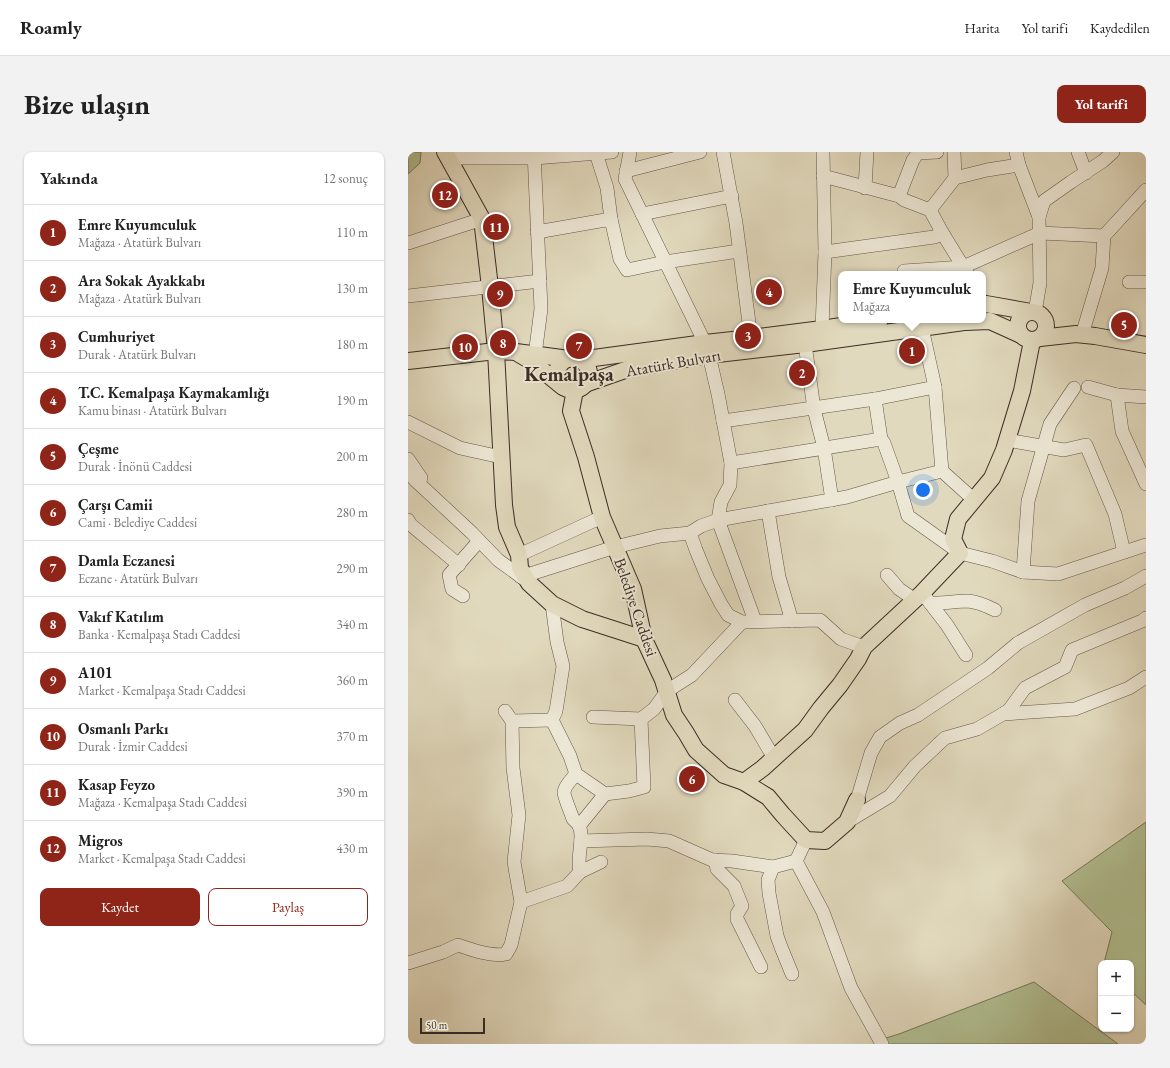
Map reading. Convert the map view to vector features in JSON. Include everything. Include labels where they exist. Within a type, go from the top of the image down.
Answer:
[{"type":"main road","points":[[447,155],[482,220],[496,351],[504,505],[507,526],[520,556],[520,568],[525,578],[552,604],[582,620],[644,639]]},
{"type":"main road","points":[[986,302],[1037,314],[1064,326],[1079,335]]},
{"type":"main road","points":[[1031,338],[1046,332],[1046,323],[1037,314]]},
{"type":"main road","points":[[1037,314],[1023,316],[1020,319],[1018,327],[1031,338],[1079,335],[1146,345]]},
{"type":"main road","name":"Atatürk Bulvarı","points":[[986,321],[990,321],[1031,338]]},
{"type":"main road","name":"Atatürk Bulvarı","points":[[575,387],[628,369],[751,338],[861,323]]},
{"type":"main road","name":"Atatürk Bulvarı","points":[[408,361],[496,351],[574,359],[707,349],[805,344],[957,323]]},
{"type":"main road","points":[[744,782],[805,730],[840,685],[858,659],[864,647],[922,599],[960,553],[953,539],[958,519],[973,499],[992,478],[1004,450],[1022,391],[1031,338]]},
{"type":"main road","points":[[516,352],[575,387]]},
{"type":"main road","points":[[574,359],[564,361],[560,364],[557,379],[560,384],[575,387]]},
{"type":"main road","name":"Belediye Caddesi","points":[[574,359],[586,366],[588,370],[588,380],[575,387],[571,411],[586,457],[602,517],[633,589],[644,639],[663,680],[674,715],[696,750],[724,775],[744,782],[768,797],[806,840]]},
{"type":"main road","points":[[806,840],[825,841],[847,822],[857,800]]},
{"type":"street","points":[[447,155],[534,155],[612,152]]},
{"type":"street","points":[[630,152],[625,179],[707,349],[731,463],[730,485],[721,502],[718,520],[748,622]]},
{"type":"street","points":[[626,171],[700,152]]},
{"type":"street","points":[[723,152],[732,196],[751,338]]},
{"type":"street","points":[[822,152],[825,252],[822,329]]},
{"type":"street","points":[[865,188],[867,152]]},
{"type":"street","points":[[899,196],[913,160],[918,153],[936,152]]},
{"type":"street","points":[[948,152],[954,152],[955,178]]},
{"type":"street","points":[[1078,152],[1086,173]]},
{"type":"street","points":[[1039,217],[1044,201],[1114,152]]},
{"type":"street","points":[[596,153],[607,188],[611,219],[620,259],[627,270],[665,262],[740,251]]},
{"type":"street","points":[[534,155],[541,309],[535,355]]},
{"type":"street","points":[[930,210],[955,178],[987,170],[1018,158],[1039,217],[1040,283],[1037,314]]},
{"type":"street","points":[[823,176],[899,196],[904,200],[930,210],[965,270]]},
{"type":"street","points":[[1079,335],[1102,268],[1104,236],[1146,190]]},
{"type":"street","points":[[642,214],[732,196]]},
{"type":"street","points":[[537,232],[611,219]]},
{"type":"street","points":[[408,243],[482,220]]},
{"type":"street","points":[[904,271],[965,270],[1040,233],[1104,236]]},
{"type":"street","points":[[825,252],[934,237],[943,234]]},
{"type":"street","points":[[408,296],[540,281]]},
{"type":"street","points":[[1129,282],[1146,282]]},
{"type":"street","points":[[922,328],[935,387],[942,471],[973,499]]},
{"type":"street","points":[[805,344],[814,409],[824,448],[832,500]]},
{"type":"street","points":[[723,421],[814,409],[935,387]]},
{"type":"street","points":[[1088,387],[1117,395],[1146,397]]},
{"type":"street","points":[[1023,572],[1028,501],[1050,424],[1074,388]]},
{"type":"street","points":[[1117,395],[1122,431],[1146,484]]},
{"type":"street","points":[[875,399],[881,439],[884,443],[898,482],[908,516],[960,553],[992,561],[1023,572],[1058,574],[1146,545]]},
{"type":"street","points":[[408,422],[460,448],[501,457]]},
{"type":"street","points":[[731,463],[881,439]]},
{"type":"street","points":[[1007,440],[1064,450],[1086,445],[1115,514],[1124,552]]},
{"type":"street","points":[[408,459],[429,490],[443,506]]},
{"type":"street","points":[[408,472],[498,560],[525,578],[615,547],[660,536],[690,533],[701,526],[718,520],[847,497],[942,471]]},
{"type":"street","points":[[768,511],[780,577],[792,620]]},
{"type":"street","points":[[520,556],[602,517]]},
{"type":"street","points":[[408,520],[410,524],[458,565]]},
{"type":"street","points":[[690,533],[696,550],[721,604],[728,615],[748,622],[820,620],[842,639],[864,647]]},
{"type":"street","points":[[463,596],[452,589],[449,575],[479,541]]},
{"type":"street","points":[[887,575],[900,589],[922,599],[941,604],[968,601],[980,603],[995,610]]},
{"type":"street","points":[[857,800],[870,753],[880,737],[900,723],[918,715],[988,668],[1018,643],[1085,605],[1125,588],[1146,576]]},
{"type":"street","points":[[922,599],[947,625],[966,655]]},
{"type":"street","points":[[552,604],[557,642],[563,666],[556,711],[552,720]]},
{"type":"street","points":[[847,822],[890,796],[915,766],[945,738],[977,729],[1009,710],[1025,688],[1065,667],[1072,650],[1146,618]]},
{"type":"street","points":[[593,717],[641,719],[654,710],[667,691],[692,675],[748,622]]},
{"type":"street","points":[[1003,714],[1075,709],[1129,688],[1146,677]]},
{"type":"street","points":[[735,700],[755,726],[774,758]]},
{"type":"street","points":[[408,963],[443,952],[458,945],[475,951],[501,955],[506,954],[511,945],[521,902],[514,862],[519,815],[508,716],[552,720]]},
{"type":"street","points":[[552,720],[570,756],[576,774],[605,794],[629,791],[644,787],[641,719]]},
{"type":"street","points":[[576,774],[566,786],[564,794],[574,820],[579,826],[581,841],[579,845],[578,866],[580,872]]},
{"type":"street","points":[[579,826],[605,794]]},
{"type":"street","points":[[581,841],[647,839],[669,841],[712,860],[732,861],[773,867],[796,861],[806,840]]},
{"type":"street","points":[[715,860],[717,869],[734,886],[742,904],[737,914],[737,919],[761,968]]},
{"type":"street","points":[[796,861],[823,912],[851,988],[882,1044]]},
{"type":"street","points":[[521,902],[567,886],[580,872],[601,862]]},
{"type":"street","points":[[773,867],[768,880],[769,893],[777,936],[792,974]]},
{"type":"green space","points":[[408,152],[421,152],[420,163],[408,174]]},
{"type":"green space","points":[[1146,822],[1146,1005],[1134,994],[1134,960],[1105,960],[1112,932],[1062,881]]},
{"type":"green space","points":[[1034,982],[1098,1029],[1098,1032],[1102,1032],[1118,1044],[888,1044],[886,1038]]},
{"type":"place","name":"Migros","points":[[445,195]]},
{"type":"place","name":"Kasap Feyzo","points":[[496,227]]},
{"type":"place","name":"T.C. Kemalpaşa Kaymakamlığı","points":[[769,292]]},
{"type":"place","name":"A101","points":[[500,294]]},
{"type":"place","name":"Çeşme","points":[[1124,325]]},
{"type":"place","name":"Cumhuriyet","points":[[748,336]]},
{"type":"place","name":"Vakıf Katılım","points":[[503,343]]},
{"type":"place","name":"Damla Eczanesi","points":[[579,346]]},
{"type":"place","name":"Osmanlı Parkı","points":[[465,347]]},
{"type":"place","name":"Emre Kuyumculuk","points":[[912,351]]},
{"type":"place","name":"Ara Sokak Ayakkabı","points":[[802,373]]},
{"type":"place","name":"Çarşı Camii","points":[[692,779]]},
{"type":"district","name":"Kemalpaşa","points":[[569,374]]}]
